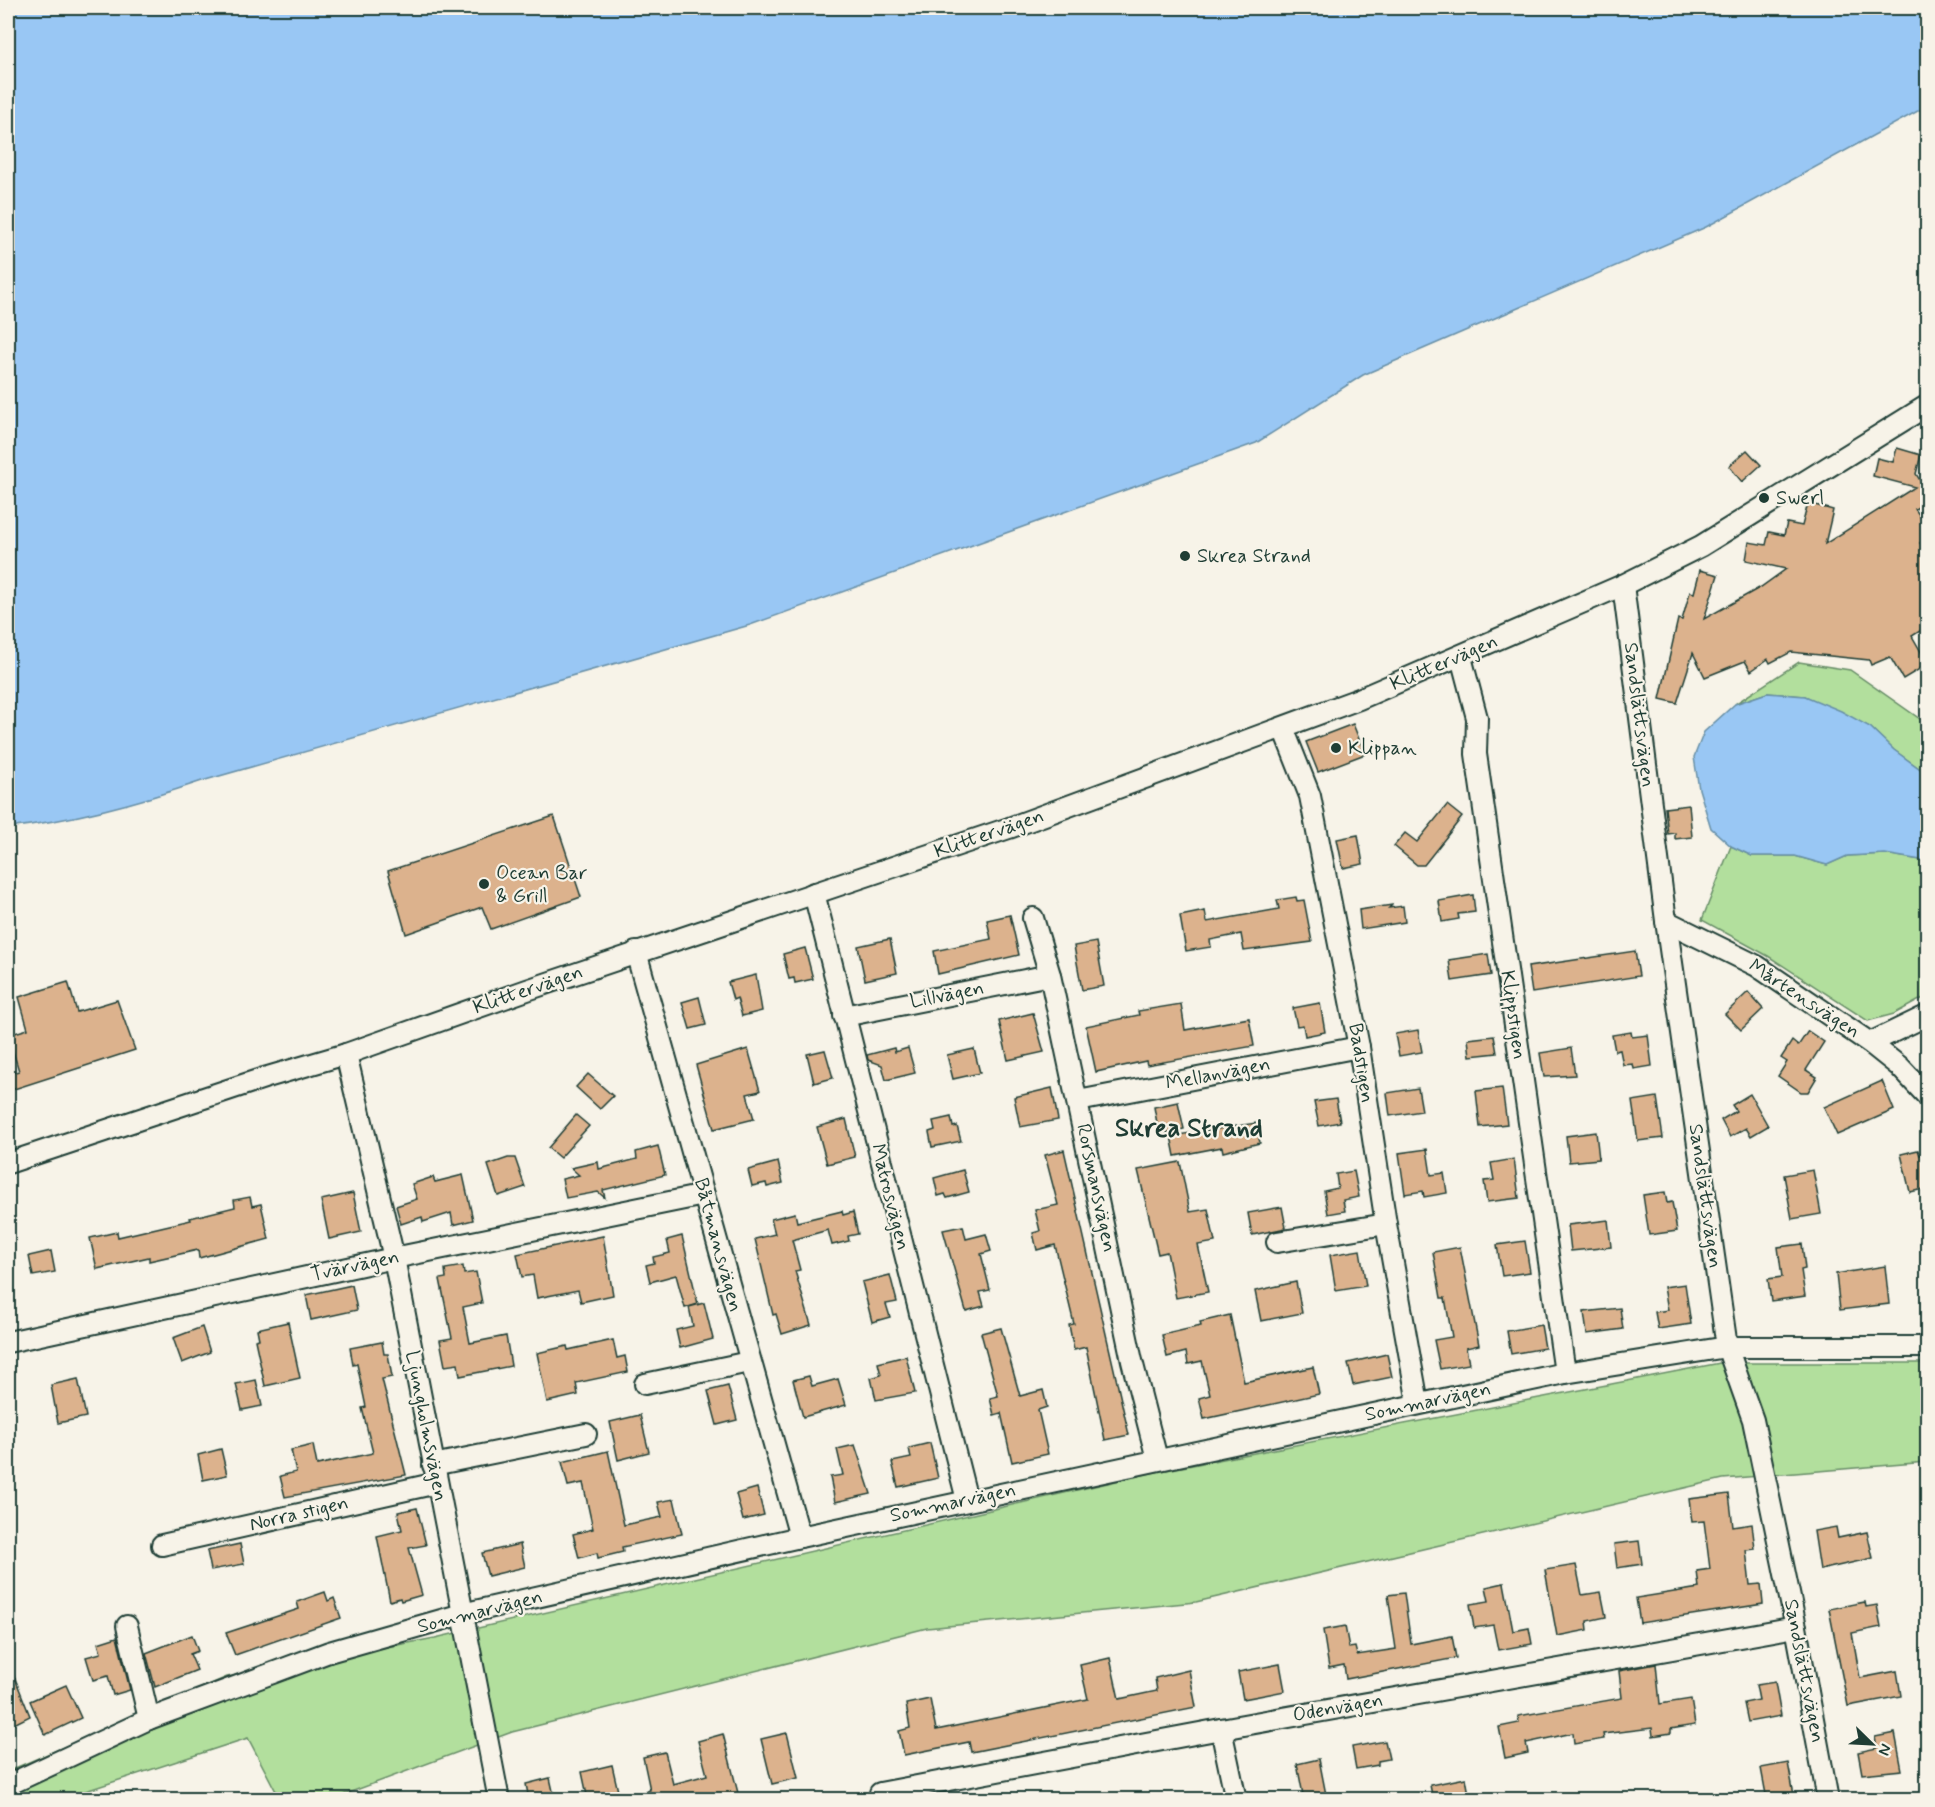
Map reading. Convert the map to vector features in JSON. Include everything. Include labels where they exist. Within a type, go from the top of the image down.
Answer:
[{"type":"street","name":"Klittervägen","points":[[8,1163],[264,1078],[346,1054],[636,952],[1009,828],[1283,728],[1461,657],[1623,585],[1752,516],[1928,405]]},
{"type":"street","name":"Sandslättsvägen","points":[[1623,585],[1666,921],[1727,1347],[1753,1420],[1796,1627],[1828,1800]]},
{"type":"street","name":"Klippstigen","points":[[1461,657],[1477,718],[1476,754],[1565,1373]]},
{"type":"street","name":"Badstigen","points":[[1283,728],[1310,796],[1359,1047],[1386,1224],[1418,1403]]},
{"type":"street","name":"Matrosvägen","points":[[814,893],[967,1500]]},
{"type":"street","name":"Rorsmansvägen","points":[[1033,918],[1050,975],[1132,1360],[1157,1459]]},
{"type":"street","name":"Mårtensvägen","points":[[1666,921],[1757,966],[1870,1043],[1900,1067],[1928,1098]]},
{"type":"street","name":"Båtmansvägen","points":[[636,952],[749,1362],[801,1537]]},
{"type":"street","name":"Lillvägen","points":[[844,1016],[1050,975]]},
{"type":"street","points":[[1870,1043],[1928,1015]]},
{"type":"street","name":"Mellanvägen","points":[[1078,1101],[1359,1047]]},
{"type":"street","name":"Ljungholmsvägen","points":[[346,1054],[394,1257],[499,1800]]},
{"type":"street","name":"Tvärvägen","points":[[8,1342],[394,1257],[704,1194]]},
{"type":"street","points":[[1277,1242],[1386,1224]]},
{"type":"street","name":"Sommarvägen","points":[[8,1785],[149,1719],[329,1652],[462,1614],[967,1500],[1565,1373],[1727,1347],[1928,1347]]},
{"type":"street","points":[[645,1384],[749,1362]]},
{"type":"street","name":"Norra stigen","points":[[162,1545],[586,1434]]},
{"type":"street","points":[[128,1626],[149,1719]]},
{"type":"street","name":"Odenvägen","points":[[880,1792],[1796,1627]]},
{"type":"street","points":[[1221,1729],[1236,1800]]},
{"type":"green space","points":[[1799,662],[1850,670],[1927,724],[1927,774],[1894,750],[1870,727],[1805,696],[1767,693],[1735,704]]},
{"type":"green space","points":[[1731,846],[1752,856],[1795,856],[1827,865],[1847,856],[1885,854],[1927,861],[1927,996],[1894,1014],[1868,1021],[1768,956],[1702,920]]},
{"type":"green space","points":[[1720,1363],[1927,1363],[1927,1462],[1723,1479],[1196,1602],[927,1628],[512,1732],[332,1799],[280,1799],[248,1738],[61,1799],[8,1800],[8,1771],[227,1677],[435,1638],[1151,1473]]},
{"type":"water","points":[[8,8],[1927,8],[1927,106],[1706,227],[1363,375],[1256,443],[750,625],[130,803],[58,820],[8,828]]},
{"type":"water","points":[[1767,693],[1805,696],[1841,711],[1870,727],[1894,750],[1927,774],[1927,861],[1885,854],[1847,856],[1827,865],[1795,856],[1752,856],[1731,846],[1711,828],[1699,789],[1694,757],[1704,732],[1735,704]]},
{"type":"building","points":[[1897,448],[1921,455],[1916,474],[1928,493],[1928,501],[1915,509],[1928,528],[1928,538],[1920,543],[1928,555],[1928,626],[1912,636],[1928,664],[1903,679],[1890,657],[1871,665],[1869,660],[1791,652],[1770,663],[1768,659],[1751,671],[1745,661],[1705,677],[1693,653],[1677,703],[1660,699],[1678,619],[1682,620],[1690,592],[1694,593],[1700,570],[1718,575],[1704,619],[1761,587],[1786,569],[1746,560],[1749,542],[1766,545],[1769,532],[1784,535],[1787,523],[1802,526],[1808,503],[1833,510],[1825,544],[1915,487],[1873,476],[1877,458],[1893,462]]},
{"type":"building","points":[[1747,450],[1761,465],[1742,482],[1729,466]]},
{"type":"building","name":"Klippan","points":[[1353,724],[1365,754],[1318,772],[1306,742]]},
{"type":"building","points":[[1447,805],[1462,817],[1424,865],[1417,865],[1394,846],[1405,833],[1417,842]]},
{"type":"building","points":[[1689,805],[1692,837],[1675,839],[1675,833],[1668,834],[1665,808]]},
{"type":"building","name":"Ocean Bar & Grill","points":[[554,816],[581,897],[491,929],[482,907],[406,934],[388,871]]},
{"type":"building","points":[[1358,835],[1363,864],[1343,868],[1337,839]]},
{"type":"building","points":[[1473,895],[1475,912],[1458,914],[1459,919],[1442,922],[1439,901]]},
{"type":"building","points":[[1296,897],[1297,901],[1304,900],[1312,942],[1244,951],[1241,934],[1210,940],[1211,947],[1186,951],[1180,916],[1205,911],[1207,922],[1279,909],[1277,900]]},
{"type":"building","points":[[1392,905],[1389,908],[1403,906],[1405,922],[1361,929],[1359,910]]},
{"type":"building","points":[[1010,915],[1019,955],[938,974],[934,951],[991,939],[987,920]]},
{"type":"building","points":[[890,939],[897,973],[865,980],[858,946]]},
{"type":"building","points":[[1096,942],[1104,986],[1082,990],[1074,946]]},
{"type":"building","points":[[805,948],[813,979],[795,983],[794,978],[789,979],[783,954]]},
{"type":"building","points":[[1635,951],[1639,976],[1532,993],[1528,967]]},
{"type":"building","points":[[1488,954],[1491,975],[1452,981],[1449,960]]},
{"type":"building","points":[[756,975],[762,1011],[742,1016],[737,998],[733,1000],[728,982]]},
{"type":"building","points":[[68,982],[77,1012],[117,1000],[135,1050],[8,1091],[8,1074],[19,1071],[8,1035],[28,1029],[19,997]]},
{"type":"building","points":[[1748,992],[1763,1009],[1741,1030],[1725,1014]]},
{"type":"building","points":[[699,997],[706,1025],[690,1029],[682,1002]]},
{"type":"building","points":[[1320,1003],[1325,1032],[1305,1036],[1303,1025],[1297,1026],[1293,1008]]},
{"type":"building","points":[[1181,1004],[1185,1030],[1249,1018],[1254,1046],[1147,1065],[1146,1061],[1096,1072],[1086,1026],[1139,1015],[1138,1011]]},
{"type":"building","points":[[1033,1013],[1044,1052],[1008,1060],[999,1021]]},
{"type":"building","points":[[1418,1030],[1422,1052],[1399,1056],[1395,1034]]},
{"type":"building","points":[[1808,1031],[1824,1042],[1806,1070],[1817,1077],[1808,1092],[1801,1092],[1778,1076],[1787,1062],[1781,1058],[1792,1041],[1798,1046]]},
{"type":"building","points":[[1631,1032],[1632,1037],[1648,1035],[1652,1066],[1634,1069],[1633,1064],[1623,1065],[1620,1050],[1615,1051],[1612,1035]]},
{"type":"building","points":[[1494,1036],[1497,1053],[1470,1056],[1468,1039]]},
{"type":"building","points":[[894,1048],[895,1052],[908,1048],[915,1073],[886,1080],[882,1065],[868,1060],[867,1055]]},
{"type":"building","points":[[1571,1048],[1575,1075],[1544,1077],[1540,1053]]},
{"type":"building","points":[[748,1049],[760,1091],[747,1094],[754,1119],[714,1129],[696,1065]]},
{"type":"building","points":[[974,1049],[980,1073],[953,1079],[947,1055]]},
{"type":"building","points":[[825,1050],[833,1078],[814,1083],[807,1054]]},
{"type":"building","points":[[588,1074],[613,1096],[600,1109],[576,1087]]},
{"type":"building","points":[[1882,1081],[1894,1110],[1837,1135],[1824,1107]]},
{"type":"building","points":[[1052,1088],[1058,1120],[1020,1127],[1014,1097]]},
{"type":"building","points":[[1418,1088],[1422,1111],[1390,1116],[1387,1093]]},
{"type":"building","points":[[1502,1088],[1507,1124],[1480,1127],[1476,1091]]},
{"type":"building","points":[[1750,1094],[1768,1126],[1751,1136],[1746,1128],[1730,1137],[1721,1120],[1736,1111],[1732,1105]]},
{"type":"building","points":[[1657,1097],[1663,1138],[1638,1141],[1632,1101]]},
{"type":"building","points":[[1336,1099],[1340,1122],[1319,1126],[1314,1102]]},
{"type":"building","points":[[1178,1102],[1184,1129],[1159,1134],[1154,1107]]},
{"type":"building","points":[[576,1115],[589,1126],[560,1158],[548,1148]]},
{"type":"building","points":[[951,1117],[953,1127],[957,1126],[961,1141],[932,1147],[929,1132],[935,1130],[933,1121]]},
{"type":"building","points":[[846,1119],[855,1157],[827,1164],[817,1127]]},
{"type":"building","points":[[1256,1123],[1260,1143],[1223,1152],[1222,1147],[1175,1156],[1171,1136]]},
{"type":"building","points":[[1596,1132],[1599,1159],[1569,1162],[1566,1136]]},
{"type":"building","points":[[658,1146],[665,1175],[603,1190],[605,1198],[598,1192],[566,1198],[562,1179],[579,1175],[571,1168],[598,1162],[599,1169],[637,1159],[636,1152]]},
{"type":"building","points":[[1427,1149],[1431,1175],[1444,1173],[1447,1193],[1424,1197],[1423,1191],[1405,1194],[1399,1153]]},
{"type":"building","points":[[1064,1150],[1129,1435],[1105,1440],[1086,1347],[1074,1350],[1069,1325],[1074,1324],[1055,1245],[1037,1250],[1033,1233],[1040,1231],[1035,1210],[1058,1205],[1045,1155]]},
{"type":"building","points":[[1918,1150],[1920,1155],[1928,1153],[1928,1169],[1924,1170],[1928,1188],[1910,1192],[1901,1154]]},
{"type":"building","points":[[515,1158],[525,1187],[498,1196],[488,1165]]},
{"type":"building","points":[[1514,1159],[1519,1198],[1487,1202],[1484,1181],[1494,1180],[1491,1163]]},
{"type":"building","points":[[778,1162],[783,1183],[767,1187],[766,1183],[752,1186],[748,1170]]},
{"type":"building","points":[[1180,1162],[1190,1212],[1208,1209],[1215,1242],[1198,1245],[1208,1292],[1176,1298],[1167,1252],[1158,1254],[1138,1170]]},
{"type":"building","points":[[963,1170],[969,1192],[947,1198],[945,1194],[938,1196],[934,1178]]},
{"type":"building","points":[[1813,1170],[1821,1214],[1792,1219],[1784,1175]]},
{"type":"building","points":[[1354,1171],[1359,1197],[1343,1200],[1345,1211],[1328,1214],[1324,1191],[1338,1188],[1336,1174]]},
{"type":"building","points":[[463,1175],[473,1220],[453,1225],[451,1213],[423,1222],[422,1217],[401,1224],[396,1206],[417,1199],[412,1184],[433,1177],[435,1182]]},
{"type":"building","points":[[1665,1192],[1667,1203],[1672,1202],[1677,1231],[1649,1235],[1643,1195]]},
{"type":"building","points":[[353,1193],[361,1232],[329,1239],[321,1200]]},
{"type":"building","points":[[250,1197],[252,1206],[261,1204],[269,1239],[199,1258],[198,1250],[149,1261],[149,1257],[97,1269],[90,1238],[117,1232],[118,1237],[191,1220],[190,1218],[235,1207],[234,1200]]},
{"type":"building","points":[[1282,1207],[1286,1228],[1252,1235],[1248,1213]]},
{"type":"building","points":[[842,1211],[843,1215],[853,1212],[858,1234],[848,1236],[849,1241],[832,1245],[828,1230],[792,1240],[800,1270],[795,1271],[811,1325],[782,1334],[776,1314],[773,1315],[755,1239],[775,1234],[771,1219],[795,1213],[797,1222]]},
{"type":"building","points":[[1608,1220],[1611,1247],[1571,1251],[1568,1225]]},
{"type":"building","points":[[963,1226],[966,1239],[986,1234],[991,1251],[981,1254],[990,1290],[980,1292],[984,1306],[966,1311],[943,1230]]},
{"type":"building","points":[[603,1236],[613,1295],[581,1302],[578,1290],[537,1298],[533,1275],[522,1277],[517,1254]]},
{"type":"building","points":[[682,1236],[698,1304],[685,1308],[676,1275],[650,1282],[646,1265],[654,1263],[653,1257],[670,1253],[667,1240]]},
{"type":"building","points":[[1525,1241],[1530,1272],[1502,1276],[1497,1245]]},
{"type":"building","points":[[1802,1244],[1805,1269],[1801,1270],[1805,1296],[1771,1301],[1768,1279],[1782,1277],[1778,1247]]},
{"type":"building","points":[[1460,1247],[1479,1345],[1466,1348],[1469,1364],[1440,1369],[1434,1340],[1452,1337],[1445,1298],[1441,1298],[1433,1252]]},
{"type":"building","points":[[1360,1250],[1366,1286],[1336,1291],[1330,1255]]},
{"type":"building","points":[[51,1251],[55,1272],[33,1276],[29,1256]]},
{"type":"building","points":[[463,1266],[464,1274],[476,1272],[482,1303],[463,1307],[470,1343],[506,1336],[511,1366],[460,1376],[458,1364],[445,1366],[440,1340],[452,1338],[440,1279],[446,1278],[445,1269]]},
{"type":"building","points":[[1885,1266],[1889,1304],[1840,1310],[1836,1274]]},
{"type":"building","points":[[890,1275],[897,1302],[886,1304],[890,1317],[872,1322],[862,1282]]},
{"type":"building","points":[[1296,1282],[1302,1313],[1261,1321],[1255,1291]]},
{"type":"building","points":[[1685,1284],[1691,1324],[1658,1329],[1655,1312],[1668,1310],[1664,1287]]},
{"type":"building","points":[[352,1285],[357,1310],[311,1320],[306,1295]]},
{"type":"building","points":[[704,1303],[713,1339],[680,1348],[676,1330],[693,1326],[689,1307]]},
{"type":"building","points":[[1620,1308],[1623,1329],[1587,1334],[1584,1312]]},
{"type":"building","points":[[1230,1315],[1244,1382],[1313,1367],[1319,1394],[1204,1419],[1199,1398],[1210,1395],[1202,1361],[1188,1364],[1186,1352],[1167,1357],[1162,1335],[1201,1326],[1200,1322]]},
{"type":"building","points":[[288,1322],[300,1378],[265,1386],[255,1340],[259,1339],[257,1329]]},
{"type":"building","points":[[1541,1325],[1545,1348],[1511,1354],[1507,1331]]},
{"type":"building","points":[[202,1327],[210,1352],[182,1363],[173,1338]]},
{"type":"building","points":[[1001,1328],[1020,1396],[1043,1390],[1047,1407],[1038,1410],[1048,1454],[1012,1462],[1001,1413],[994,1415],[990,1398],[998,1396],[981,1333]]},
{"type":"building","points":[[613,1340],[617,1358],[625,1356],[628,1372],[576,1383],[578,1395],[547,1402],[537,1353],[567,1346],[568,1350]]},
{"type":"building","points":[[382,1342],[384,1354],[388,1354],[392,1377],[382,1379],[406,1475],[285,1497],[280,1476],[296,1472],[291,1450],[313,1445],[317,1465],[373,1453],[362,1408],[366,1407],[357,1364],[353,1365],[350,1348]]},
{"type":"building","points":[[1387,1354],[1392,1377],[1353,1385],[1348,1363]]},
{"type":"building","points":[[906,1356],[915,1393],[876,1400],[871,1378],[881,1375],[878,1363]]},
{"type":"building","points":[[809,1376],[812,1386],[838,1379],[846,1405],[803,1417],[793,1380]]},
{"type":"building","points":[[78,1379],[86,1417],[58,1423],[51,1385]]},
{"type":"building","points":[[256,1380],[262,1406],[242,1410],[236,1384]]},
{"type":"building","points":[[728,1386],[737,1420],[717,1425],[708,1391]]},
{"type":"building","points":[[640,1415],[649,1452],[618,1460],[610,1422]]},
{"type":"building","points":[[930,1443],[938,1478],[898,1487],[892,1462],[911,1458],[909,1448]]},
{"type":"building","points":[[855,1445],[871,1494],[835,1502],[830,1477],[843,1475],[837,1449]]},
{"type":"building","points":[[221,1449],[227,1475],[203,1480],[198,1455]]},
{"type":"building","points":[[608,1451],[624,1525],[662,1517],[658,1502],[674,1499],[682,1534],[622,1547],[623,1552],[598,1558],[597,1553],[579,1558],[573,1534],[593,1529],[583,1483],[568,1486],[562,1462]]},
{"type":"building","points":[[757,1488],[764,1515],[743,1520],[736,1494]]},
{"type":"building","points":[[1729,1494],[1733,1527],[1752,1524],[1755,1549],[1746,1550],[1750,1585],[1761,1584],[1763,1604],[1640,1623],[1636,1598],[1699,1588],[1697,1571],[1710,1569],[1704,1521],[1692,1522],[1689,1499]]},
{"type":"building","points":[[417,1508],[426,1545],[409,1548],[422,1595],[401,1601],[400,1598],[390,1601],[377,1536],[402,1530],[398,1512]]},
{"type":"building","points":[[1836,1527],[1838,1538],[1867,1532],[1873,1558],[1820,1570],[1814,1531]]},
{"type":"building","points":[[1639,1541],[1642,1564],[1617,1568],[1614,1544]]},
{"type":"building","points":[[240,1544],[244,1564],[211,1570],[207,1551]]},
{"type":"building","points":[[520,1544],[525,1567],[488,1576],[482,1553]]},
{"type":"building","points":[[1576,1565],[1582,1595],[1601,1592],[1606,1617],[1587,1621],[1588,1630],[1557,1636],[1545,1570]]},
{"type":"building","points":[[1504,1583],[1513,1631],[1529,1628],[1532,1644],[1498,1650],[1493,1625],[1474,1628],[1470,1604],[1489,1601],[1486,1587]]},
{"type":"building","points":[[325,1592],[328,1601],[334,1598],[341,1618],[235,1655],[226,1633],[299,1609],[297,1602]]},
{"type":"building","points":[[1404,1593],[1411,1644],[1452,1636],[1456,1658],[1346,1679],[1344,1665],[1329,1668],[1323,1630],[1345,1626],[1349,1648],[1355,1647],[1357,1655],[1396,1649],[1388,1595]]},
{"type":"building","points":[[1865,1602],[1866,1607],[1877,1605],[1881,1627],[1852,1633],[1860,1678],[1897,1671],[1901,1696],[1848,1706],[1829,1609]]},
{"type":"building","points":[[192,1635],[198,1651],[190,1654],[197,1670],[155,1687],[146,1653]]},
{"type":"building","points":[[117,1637],[130,1690],[113,1695],[108,1676],[93,1680],[86,1657],[101,1653],[98,1643]]},
{"type":"building","points":[[1110,1658],[1119,1699],[1157,1691],[1155,1678],[1189,1670],[1196,1707],[971,1752],[969,1742],[904,1755],[899,1731],[910,1728],[906,1704],[930,1699],[936,1730],[1088,1699],[1080,1665]]},
{"type":"building","points":[[8,1661],[30,1716],[8,1727]]},
{"type":"building","points":[[1280,1664],[1285,1691],[1243,1699],[1238,1672]]},
{"type":"building","points":[[1656,1664],[1660,1704],[1691,1699],[1695,1725],[1671,1729],[1671,1733],[1653,1736],[1652,1728],[1603,1734],[1604,1739],[1574,1744],[1573,1733],[1526,1743],[1528,1753],[1505,1758],[1499,1727],[1519,1723],[1518,1716],[1622,1698],[1619,1671]]},
{"type":"building","points":[[1775,1682],[1781,1716],[1748,1722],[1744,1703],[1759,1700],[1756,1685]]},
{"type":"building","points":[[66,1685],[81,1718],[45,1735],[30,1701]]},
{"type":"building","points":[[787,1733],[798,1778],[772,1784],[761,1739]]},
{"type":"building","points":[[1895,1733],[1902,1770],[1862,1774],[1858,1752],[1877,1748],[1875,1737]]},
{"type":"building","points":[[723,1734],[738,1793],[712,1800],[636,1800],[636,1794],[650,1790],[643,1757],[665,1752],[673,1784],[707,1775],[698,1741]]},
{"type":"building","points":[[1385,1741],[1389,1759],[1378,1761],[1378,1765],[1356,1769],[1352,1747]]},
{"type":"building","points":[[1319,1759],[1327,1800],[1304,1800],[1297,1764]]},
{"type":"building","points":[[1788,1763],[1794,1795],[1767,1800],[1761,1768]]},
{"type":"building","points":[[612,1765],[620,1800],[588,1800],[582,1772]]},
{"type":"building","points":[[550,1778],[555,1800],[529,1800],[526,1784]]},
{"type":"building","points":[[1466,1778],[1470,1800],[1433,1800],[1430,1785]]},
{"type":"place","name":"Swerl","points":[[1764,498]]},
{"type":"place","name":"Skrea Strand","points":[[1185,556]]},
{"type":"place","name":"Klippan","points":[[1336,748]]},
{"type":"place","name":"Ocean Bar & Grill","points":[[484,884]]},
{"type":"district","name":"Skrea Strand","points":[[1189,1129]]}]
